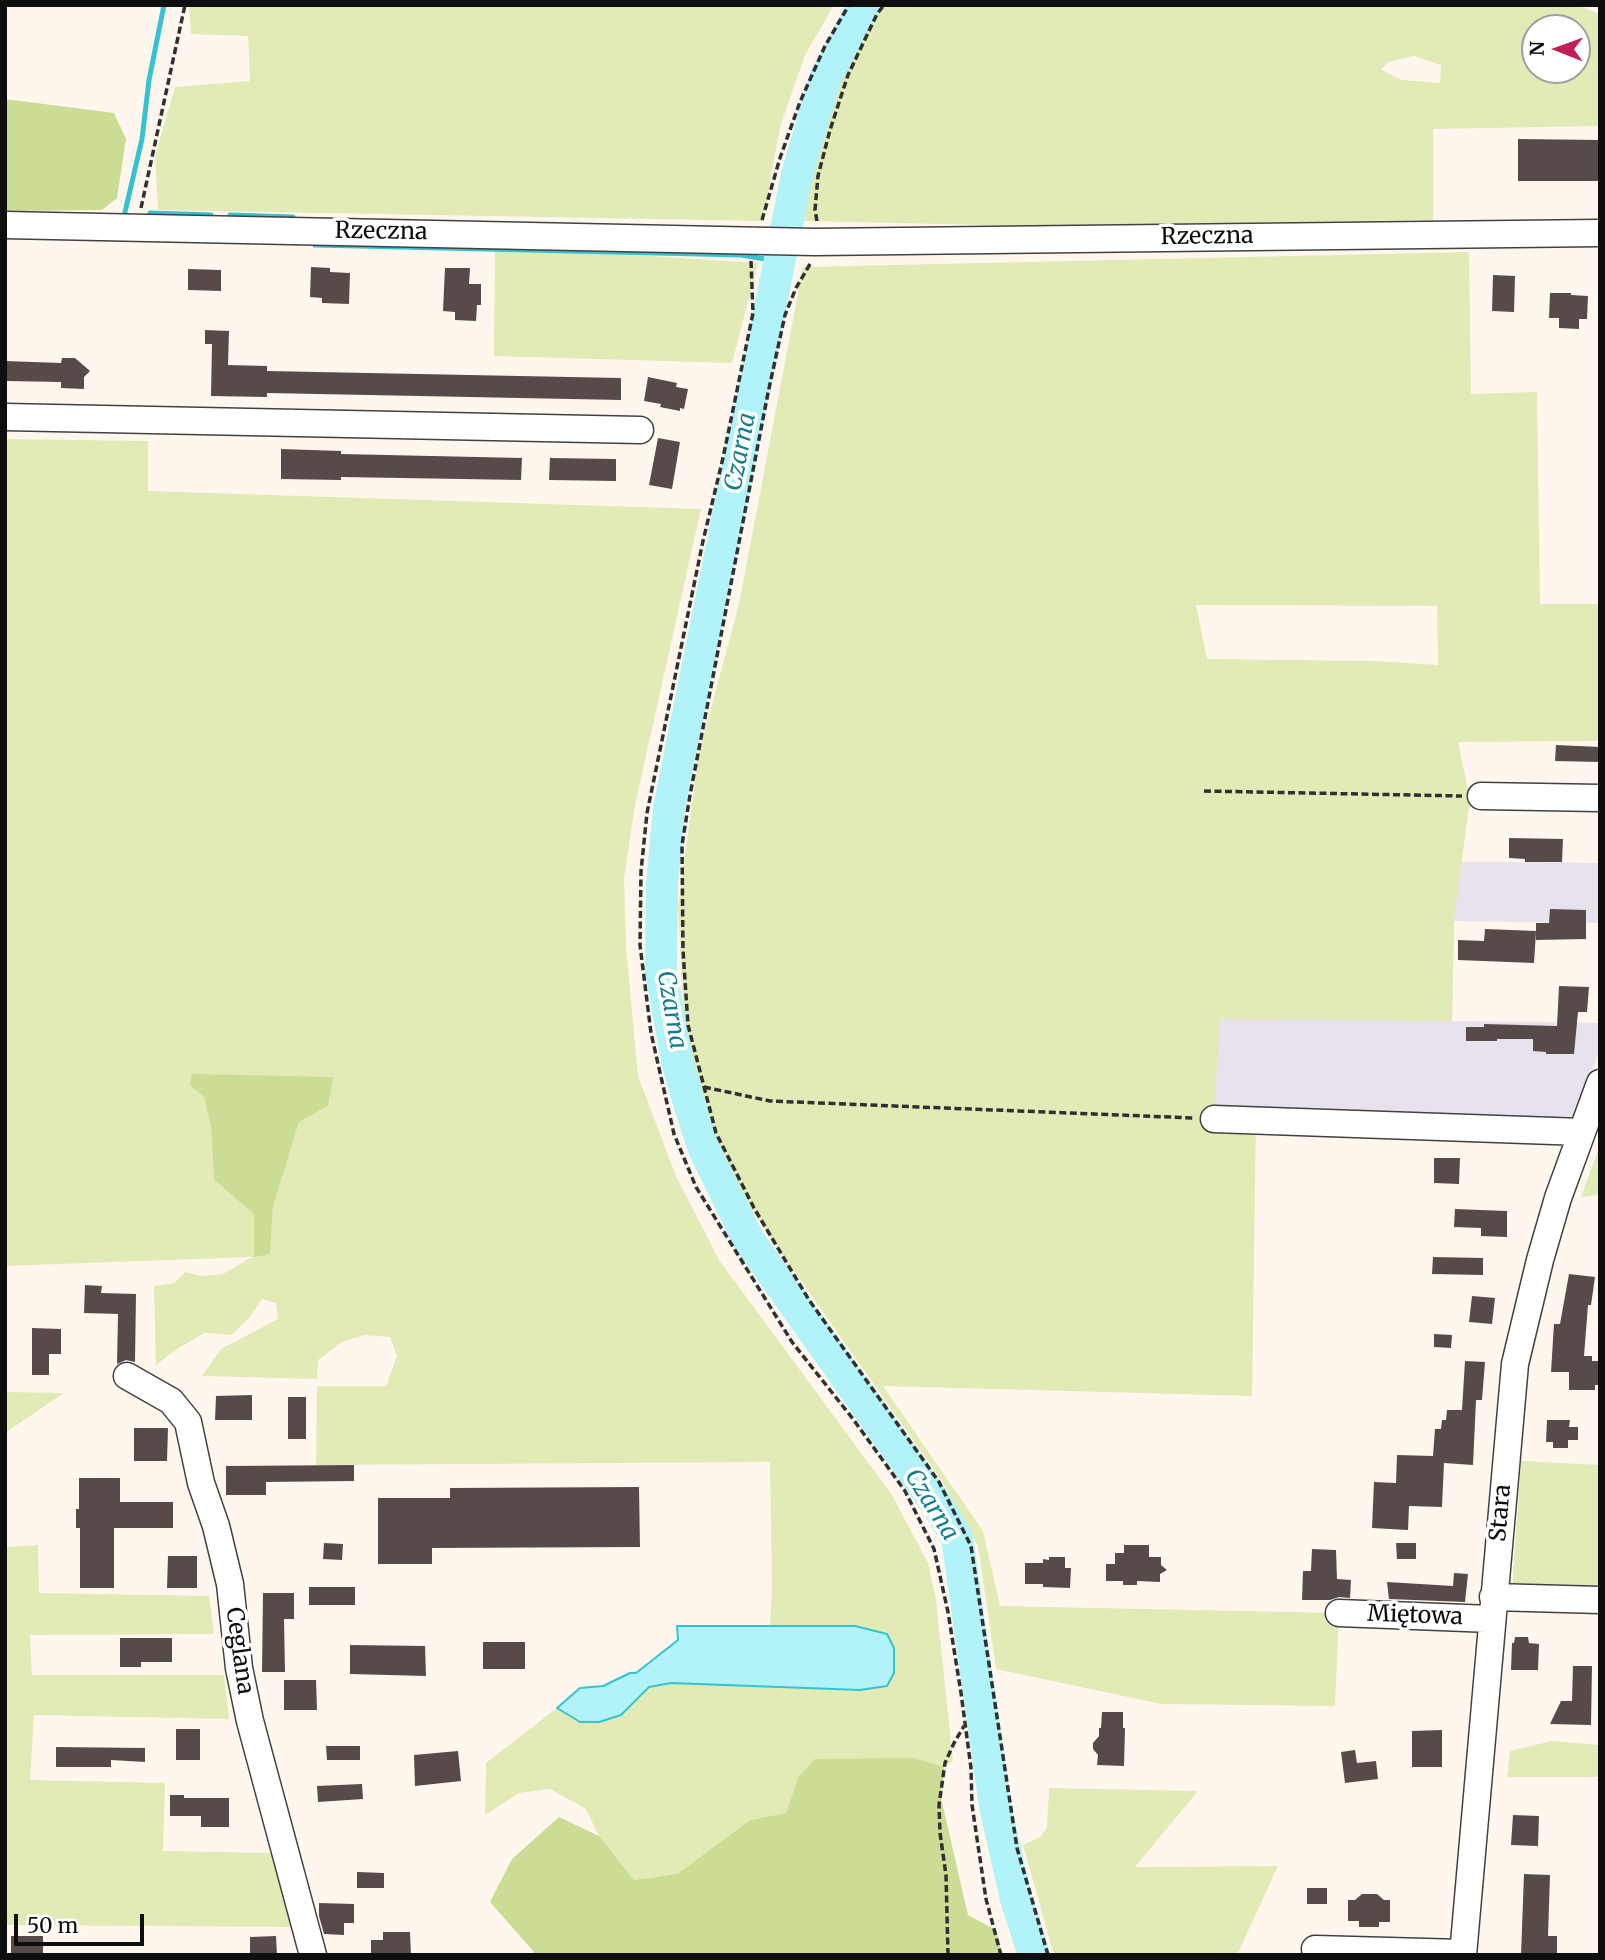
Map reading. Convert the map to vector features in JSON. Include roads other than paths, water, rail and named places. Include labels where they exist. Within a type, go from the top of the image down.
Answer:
[{"type":"street","name":"Rzeczna","points":[[5,225],[818,242],[1600,233]]},
{"type":"street","points":[[5,417],[640,430]]},
{"type":"street","points":[[1481,796],[1600,798]]},
{"type":"street","name":"Stara","points":[[1463,1954],[1515,1364],[1558,1198],[1600,1083]]},
{"type":"street","points":[[1214,1119],[1582,1132]]},
{"type":"street","name":"Ceglana","points":[[127,1376],[171,1401],[188,1422],[201,1483],[216,1526],[230,1584],[239,1668],[250,1721],[313,1955]]},
{"type":"street","name":"Miętowa","points":[[1339,1613],[1492,1608],[1600,1600]]},
{"type":"street","points":[[1315,1949],[1463,1954]]},
{"type":"water","points":[[677,1626],[855,1626],[887,1634],[894,1648],[894,1673],[887,1686],[860,1690],[671,1683],[649,1687],[621,1715],[599,1722],[580,1722],[557,1708],[580,1688],[603,1686],[630,1673],[636,1673],[678,1640]]},
{"type":"waterway","points":[[125,212],[142,139],[149,80],[164,5]]},
{"type":"waterway","name":"Czarna","points":[[864,5],[825,79],[797,175],[669,808],[662,884],[661,971],[677,1061],[689,1103],[704,1149],[748,1239],[937,1505],[957,1538],[995,1806],[1016,1899],[1034,1955]]},
{"type":"waterway","points":[[150,213],[211,215]]},
{"type":"waterway","points":[[230,215],[293,217]]},
{"type":"waterway","points":[[315,245],[741,255],[778,264]]}]
